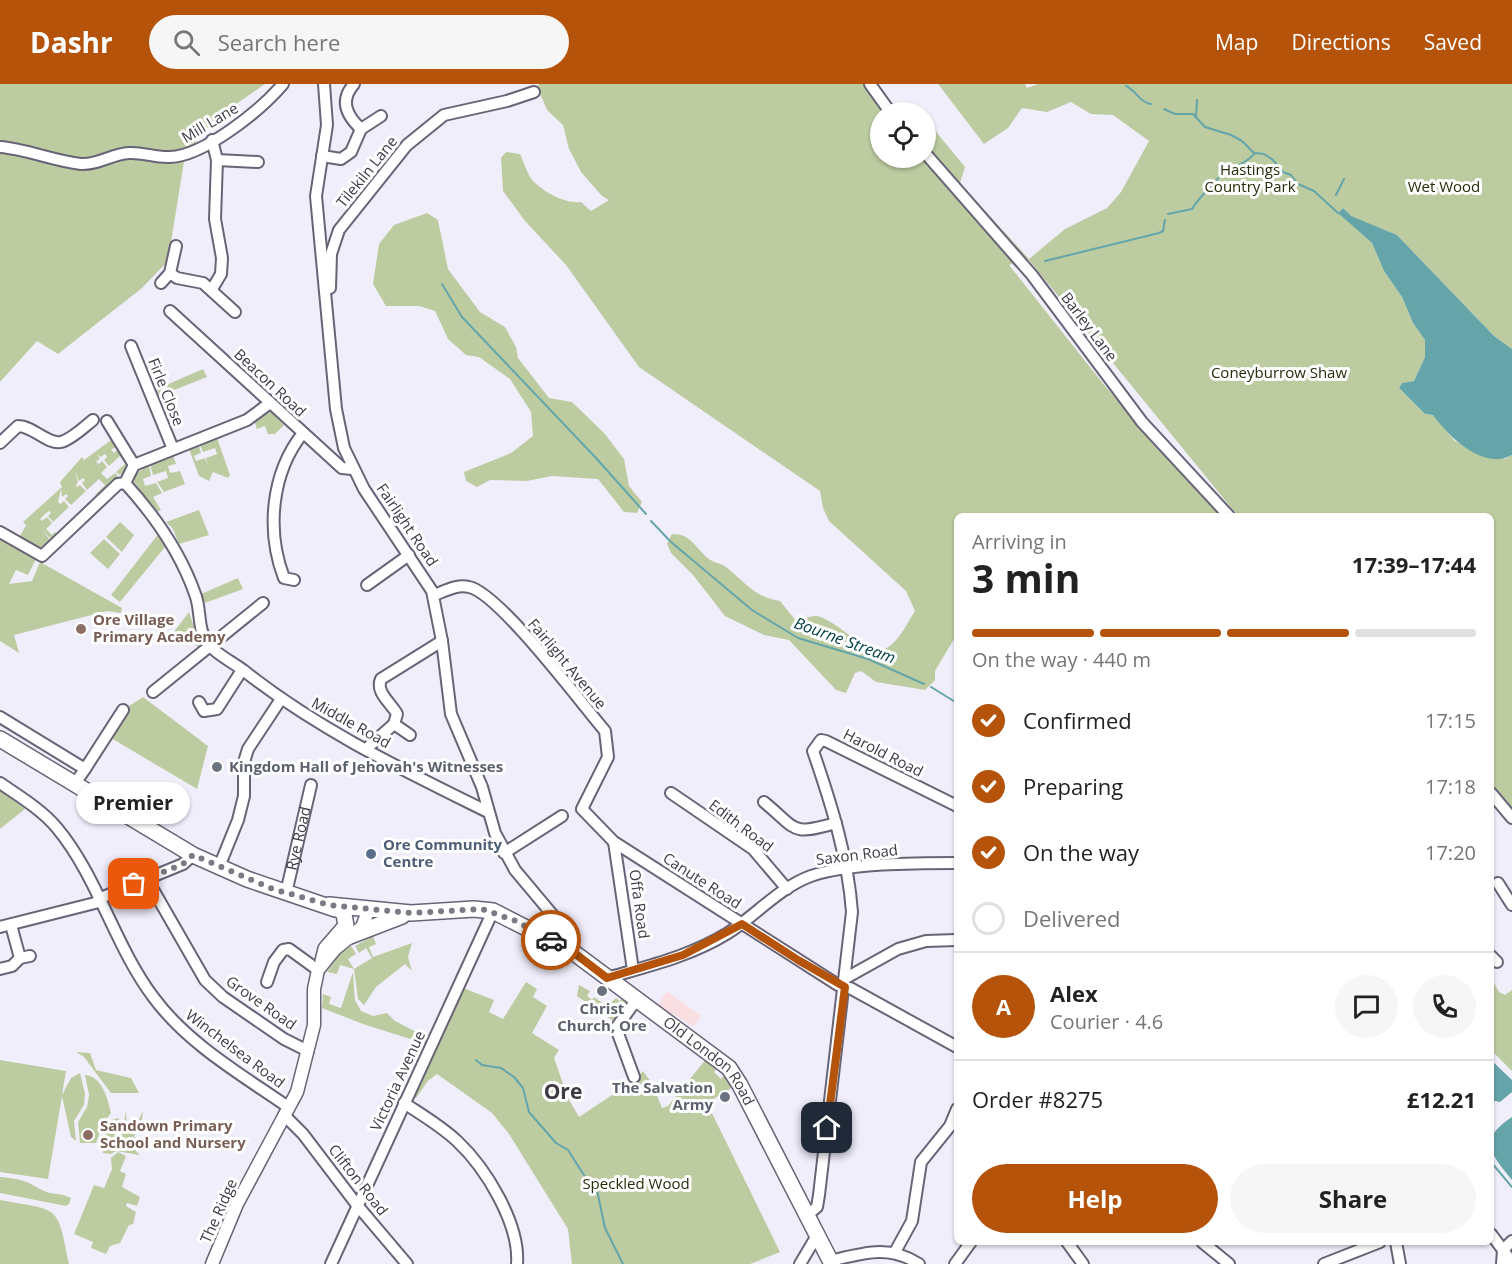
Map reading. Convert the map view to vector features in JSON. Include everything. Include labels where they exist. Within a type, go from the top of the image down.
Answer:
[{"type":"highway","name":"Rye Road","points":[[0,739],[193,855],[286,893],[334,908],[368,912]]},
{"type":"highway","points":[[320,965],[326,949],[346,926],[344,914],[334,908]]},
{"type":"highway","name":"Old London Road","points":[[368,912],[407,914],[474,909],[493,911],[573,952],[729,1068],[740,1085],[831,1263]]},
{"type":"highway","points":[[350,936],[407,914]]},
{"type":"main road","points":[[286,1111],[297,1092],[308,1051],[314,1025],[314,989],[320,965],[362,927],[368,912]]},
{"type":"main road","name":"The Ridge","points":[[212,1264],[237,1204],[286,1111]]},
{"type":"street","name":"Mill Lane","points":[[0,147],[83,164],[101,163],[118,154],[132,152],[170,157],[185,155],[251,116],[283,84]]},
{"type":"street","name":"Fairlight Road","points":[[324,84],[327,125],[316,196],[336,409],[344,448],[352,469],[434,595],[451,714],[482,788],[488,812],[504,853],[546,909],[569,933],[574,943],[573,952]]},
{"type":"street","points":[[354,84],[345,100],[346,112],[361,129]]},
{"type":"street","points":[[870,84],[883,102]]},
{"type":"street","name":"Tilekiln Lane","points":[[327,315],[331,255],[339,230],[407,145],[444,115],[507,101],[534,92]]},
{"type":"street","points":[[322,156],[341,159],[351,152],[361,129],[381,116]]},
{"type":"street","points":[[212,140],[217,160],[215,219],[222,266],[221,274],[212,289]]},
{"type":"street","points":[[217,160],[258,162]]},
{"type":"street","name":"Barley Lane","points":[[936,165],[1032,275],[1142,422],[1226,513]]},
{"type":"street","points":[[161,283],[170,273],[176,246]]},
{"type":"street","points":[[170,273],[177,279],[202,283],[212,289],[235,312]]},
{"type":"street","name":"Beacon Road","points":[[170,311],[342,468],[352,469]]},
{"type":"street","name":"Firle Close","points":[[131,346],[173,449]]},
{"type":"street","points":[[125,483],[134,465],[247,420],[270,404]]},
{"type":"street","points":[[0,443],[18,426],[24,426],[55,442],[63,442],[93,420]]},
{"type":"street","points":[[106,421],[134,465]]},
{"type":"street","points":[[282,590],[289,579],[274,546],[277,488],[282,466],[303,433]]},
{"type":"street","points":[[0,532],[42,556],[118,484],[125,483]]},
{"type":"street","points":[[125,483],[161,525],[174,548],[195,594],[199,606],[200,626],[210,646]]},
{"type":"street","points":[[367,585],[409,555]]},
{"type":"street","name":"Fairlight Avenue","points":[[434,595],[458,586],[469,586],[495,603],[605,731],[608,757],[582,809]]},
{"type":"street","points":[[153,692],[263,603]]},
{"type":"street","points":[[366,749],[394,724],[397,714],[380,691],[378,685],[381,679],[442,641]]},
{"type":"street","name":"Middle Road","points":[[210,646],[317,724],[488,812]]},
{"type":"street","points":[[199,702],[204,711],[217,709],[242,670]]},
{"type":"street","points":[[219,867],[244,796],[244,762],[248,749],[281,699]]},
{"type":"street","points":[[74,785],[123,710]]},
{"type":"street","points":[[1,718],[85,769]]},
{"type":"street","points":[[394,724],[411,735]]},
{"type":"street","name":"Harold Road","points":[[806,1216],[817,1207],[819,1195],[852,912],[836,823],[813,751],[820,740],[954,805]]},
{"type":"street","name":"Winchelsea Road","points":[[0,783],[55,826],[75,855],[152,996],[168,1016],[286,1111]]},
{"type":"street","name":"Rye Road","points":[[286,893],[311,785]]},
{"type":"street","name":"Edith Road","points":[[671,793],[753,849],[787,889]]},
{"type":"street","points":[[1494,797],[1512,818]]},
{"type":"street","points":[[764,802],[778,807],[793,829],[809,831],[836,823]]},
{"type":"street","name":"Canute Road","points":[[582,809],[614,842],[798,960],[845,982],[954,1045]]},
{"type":"street","points":[[504,853],[562,816]]},
{"type":"street","name":"Offa Road","points":[[614,842],[633,970]]},
{"type":"street","points":[[0,969],[12,966],[25,957],[5,926],[76,909],[183,864],[193,855]]},
{"type":"street","name":"Saxon Road","points":[[607,978],[701,947],[742,924],[787,889],[811,876],[846,869],[954,863]]},
{"type":"street","name":"Grove Road","points":[[147,879],[205,980],[223,997],[284,1039],[308,1051]]},
{"type":"street","points":[[1498,883],[1509,891],[1512,904]]},
{"type":"street","name":"Victoria Avenue","points":[[331,1264],[493,911]]},
{"type":"street","points":[[845,982],[898,949],[926,941],[954,940]]},
{"type":"street","points":[[267,982],[274,962],[284,950],[289,949],[320,965]]},
{"type":"street","points":[[634,1077],[616,1028],[637,999]]},
{"type":"street","points":[[404,1103],[442,1129],[470,1153],[512,1225],[517,1264]]},
{"type":"street","name":"Clifton Road","points":[[286,1111],[357,1205],[407,1264]]},
{"type":"street","points":[[895,1252],[912,1221],[921,1162],[950,1126],[954,1116]]},
{"type":"street","points":[[800,1264],[816,1237]]},
{"type":"street","points":[[1494,1238],[1512,1262]]},
{"type":"street","points":[[1502,1264],[1503,1250],[1512,1241]]},
{"type":"street","points":[[955,1264],[969,1245]]},
{"type":"street","points":[[1068,1245],[1083,1264]]},
{"type":"street","points":[[1206,1245],[1229,1264]]},
{"type":"street","points":[[1324,1264],[1372,1245]]},
{"type":"street","points":[[1397,1245],[1400,1264]]},
{"type":"street","points":[[831,1263],[882,1251],[895,1252],[920,1264]]},
{"type":"shaded area","points":[[667,991],[701,1016],[694,1027],[658,1005]]},
{"type":"green space","points":[[0,84],[265,84],[216,118],[185,155],[168,261],[142,288],[58,354],[37,341],[0,382]]},
{"type":"green space","points":[[539,84],[878,84],[892,102],[870,102],[870,168],[936,168],[936,132],[965,167],[960,183],[1029,259],[1065,229],[1107,208],[1121,192],[1149,141],[1113,115],[1091,114],[1071,102],[1047,112],[1022,108],[1008,128],[984,144],[938,84],[1025,84],[1027,88],[1038,84],[1512,84],[1512,349],[1494,336],[1397,235],[1350,216],[1343,208],[1339,213],[1372,243],[1384,271],[1402,297],[1413,323],[1425,340],[1425,357],[1414,381],[1402,383],[1399,388],[1425,414],[1433,415],[1455,441],[1505,459],[1512,455],[1512,812],[1494,791],[1494,513],[1236,513],[1028,259],[1009,265],[1105,386],[1218,513],[954,513],[954,639],[935,671],[935,680],[925,690],[876,682],[861,671],[855,673],[846,693],[836,690],[789,640],[764,635],[725,616],[693,575],[671,553],[667,544],[672,534],[689,539],[709,559],[726,567],[756,592],[780,601],[797,622],[808,617],[821,617],[877,652],[884,650],[895,641],[915,611],[906,591],[829,521],[823,508],[820,491],[639,367],[566,265],[525,221],[503,191],[501,158],[506,152],[520,154],[533,181],[555,196],[568,201],[581,202],[591,211],[609,200],[602,196],[581,172],[569,149],[563,125],[547,110],[537,86]]},
{"type":"green space","points":[[427,213],[438,220],[448,269],[480,312],[505,327],[516,347],[518,358],[549,398],[572,402],[605,434],[624,459],[629,486],[642,502],[637,513],[624,512],[598,479],[552,476],[527,481],[490,480],[477,487],[466,481],[464,472],[511,453],[533,436],[531,412],[510,379],[479,357],[466,355],[448,339],[435,311],[419,306],[386,306],[373,284],[379,244],[394,225]]},
{"type":"green space","points":[[203,369],[207,377],[159,396],[157,389]]},
{"type":"green space","points":[[271,412],[284,425],[275,434],[268,434],[265,426],[257,429],[254,420]]},
{"type":"green space","points":[[217,438],[230,475],[228,478],[213,472],[209,481],[199,476],[189,449],[199,446],[201,453],[194,456],[196,461],[205,458],[208,466],[206,458],[217,454],[215,448],[203,452],[200,445]]},
{"type":"green space","points":[[111,440],[118,447],[111,449],[114,453],[119,448],[126,463],[120,456],[109,466],[104,460],[107,457],[105,454],[101,457],[97,454],[100,458],[96,462],[99,464],[102,461],[107,467],[101,473],[107,479],[115,473],[119,477],[97,497],[95,495],[105,485],[99,479],[87,490],[82,483],[85,480],[83,478],[79,481],[75,472],[77,487],[80,485],[86,491],[71,505],[65,499],[68,496],[66,494],[62,497],[61,489],[58,502],[60,504],[64,501],[69,507],[53,522],[48,516],[51,513],[49,511],[40,519],[42,521],[47,517],[52,523],[46,529],[52,535],[55,532],[58,534],[52,540],[42,530],[51,541],[41,548],[19,538],[26,525],[23,522],[62,487],[60,482],[82,457],[84,460]]},
{"type":"green space","points":[[173,455],[176,464],[168,466],[170,473],[180,471],[185,484],[164,492],[157,482],[168,478],[166,471],[153,475],[150,465]]},
{"type":"green space","points":[[126,463],[120,475],[116,472]]},
{"type":"green space","points":[[149,465],[151,476],[143,479],[145,486],[156,483],[162,493],[153,497],[161,510],[157,512],[134,482],[134,475]]},
{"type":"green space","points":[[199,510],[209,535],[179,544],[173,529],[166,522]]},
{"type":"green space","points":[[120,522],[134,535],[122,552],[106,537]]},
{"type":"green space","points":[[159,533],[165,547],[120,602],[111,595]]},
{"type":"green space","points":[[0,538],[36,559],[28,575],[16,570],[9,584],[32,581],[40,562],[122,608],[121,613],[107,611],[14,635],[19,653],[0,641]]},
{"type":"green space","points":[[104,539],[120,554],[108,569],[90,553]]},
{"type":"green space","points":[[238,578],[243,589],[205,603],[201,594]]},
{"type":"green space","points":[[189,612],[201,648],[173,633]]},
{"type":"green space","points":[[143,697],[208,746],[197,789],[106,735],[123,710]]},
{"type":"green space","points":[[0,790],[25,809],[0,829]]},
{"type":"green space","points":[[373,936],[376,944],[369,947],[373,957],[412,943],[408,957],[412,971],[405,964],[376,987],[364,1005],[358,999],[354,969],[372,958],[366,948],[359,953],[355,946]]},
{"type":"green space","points":[[351,946],[356,954],[348,959],[354,969],[340,965],[337,974],[327,972],[340,954]]},
{"type":"green space","points":[[353,972],[355,1000],[361,1011],[373,1016],[387,1013],[395,1021],[428,1038],[426,1044],[322,1008],[323,994],[331,997],[329,1004],[341,1008]]},
{"type":"green space","name":"Speckled Wood","points":[[526,982],[537,989],[533,997],[547,1006],[532,1033],[559,1050],[554,1058],[568,1098],[579,1117],[633,1081],[643,1071],[652,1083],[662,1108],[668,1106],[706,1059],[717,1068],[714,1072],[721,1079],[724,1076],[733,1087],[707,1103],[780,1252],[750,1264],[572,1264],[568,1229],[509,1134],[492,1113],[437,1074],[428,1081],[416,1098],[411,1099],[463,988],[494,1000],[489,1012],[503,1019]]},
{"type":"green space","points":[[1494,983],[1499,992],[1505,995],[1512,990],[1512,1071],[1494,1053]]},
{"type":"green space","points":[[579,985],[590,991],[587,996],[592,1000],[594,997],[607,1006],[616,998],[620,1001],[623,996],[630,1001],[615,1022],[577,996]]},
{"type":"green space","points":[[76,1052],[90,1053],[96,1070],[131,1078],[139,1093],[111,1093],[84,1057]]},
{"type":"green space","points":[[0,1060],[66,1071],[62,1095],[71,1078],[80,1073],[85,1094],[84,1105],[74,1121],[76,1141],[71,1137],[62,1096],[48,1179],[0,1172]]},
{"type":"green space","points":[[85,1075],[96,1079],[100,1084],[111,1113],[103,1124],[96,1143],[80,1143],[78,1122],[87,1107],[89,1095]]},
{"type":"green space","points":[[126,1111],[127,1131],[133,1132],[143,1111],[141,1125],[138,1124],[134,1137],[139,1139],[135,1150],[140,1155],[116,1151],[111,1154],[103,1153],[101,1142],[106,1134],[107,1122],[118,1118],[124,1122]]},
{"type":"green space","points":[[118,1152],[126,1156],[120,1171],[126,1174],[122,1187],[140,1197],[137,1206],[127,1203],[126,1206],[136,1212],[133,1224],[129,1225],[120,1243],[110,1246],[106,1254],[91,1248],[93,1242],[74,1234],[94,1185],[104,1188],[112,1169],[111,1158]]},
{"type":"green space","points":[[0,1177],[22,1180],[45,1192],[68,1196],[71,1198],[69,1204],[66,1206],[0,1193]]},
{"type":"green space","points":[[0,1200],[34,1206],[52,1213],[62,1230],[69,1264],[0,1264]]},
{"type":"water","points":[[1343,208],[1351,216],[1397,235],[1494,336],[1512,349],[1512,455],[1501,459],[1490,459],[1468,449],[1448,433],[1433,415],[1425,414],[1399,388],[1402,383],[1414,381],[1425,357],[1425,340],[1413,323],[1402,297],[1384,271],[1372,243],[1338,213]]},
{"type":"water","points":[[1494,1063],[1512,1080],[1512,1092],[1500,1102],[1494,1101]]},
{"type":"water","points":[[1512,1117],[1512,1180],[1494,1155],[1494,1133]]},
{"type":"waterway","points":[[1126,86],[1151,104]]},
{"type":"waterway","points":[[1196,118],[1197,100]]},
{"type":"waterway","points":[[1164,109],[1175,114],[1193,114],[1205,127],[1231,135],[1242,141],[1254,153],[1264,154],[1273,160],[1283,172],[1291,175],[1298,184],[1314,191],[1338,213]]},
{"type":"waterway","points":[[1168,214],[1192,209],[1220,177],[1254,154]]},
{"type":"waterway","points":[[1336,195],[1344,179]]},
{"type":"waterway","points":[[1045,261],[1159,233],[1163,231],[1165,220]]},
{"type":"waterway","name":"Bourne Stream","points":[[442,284],[462,317],[646,514]]},
{"type":"waterway","name":"Bourne Stream","points":[[651,521],[671,542],[752,610],[798,638],[868,659],[924,684]]},
{"type":"waterway","name":"Bourne Stream","points":[[931,687],[954,701]]},
{"type":"waterway","points":[[476,1060],[482,1065],[501,1068],[514,1077],[523,1088],[529,1112],[556,1143],[568,1150],[589,1183],[597,1190],[605,1228],[623,1264]]},
{"type":"waterway","name":"Bourne Stream","points":[[1494,1166],[1512,1187]]},
{"type":"way so far","points":[[134,884],[183,864],[193,855],[273,889],[329,905],[411,913],[482,909],[516,921],[551,940]]},
{"type":"place","name":"Ore Village Primary Academy","points":[[81,629]]},
{"type":"place","name":"Kingdom Hall of Jehovah's Witnesses","points":[[217,767]]},
{"type":"place","name":"Ore Community Centre","points":[[371,854]]},
{"type":"place","name":"Premier","points":[[134,884]]},
{"type":"place","name":"Christ Church, Ore","points":[[602,991]]},
{"type":"place","name":"The Salvation Army","points":[[725,1097]]},
{"type":"place","name":"Sandown Primary School and Nursery","points":[[88,1135]]},
{"type":"district","name":"Ore","points":[[563,1092]]},
{"type":"route","points":[[551,940],[573,952],[607,978],[683,955],[742,924],[838,985],[845,987],[827,1128]]},
{"type":"park label","name":"Hastings Country Park","points":[[1250,178]]},
{"type":"park label","name":"Wet Wood","points":[[1444,187]]},
{"type":"park label","name":"Coneyburrow Shaw","points":[[1279,373]]}]
